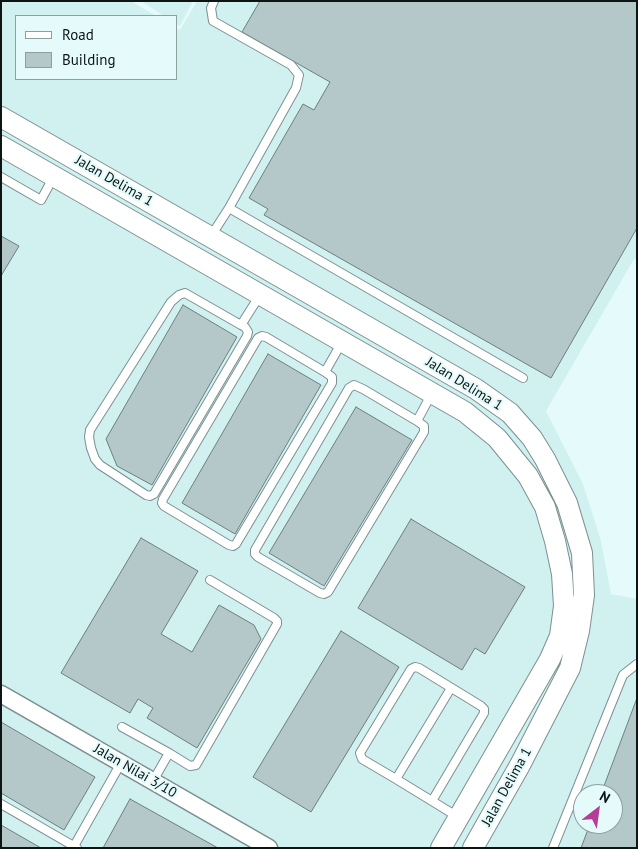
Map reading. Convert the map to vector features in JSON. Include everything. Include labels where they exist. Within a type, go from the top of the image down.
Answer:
[{"type":"street","name":"Jalan Delima 1","points":[[1,117],[476,390],[510,413],[532,438],[546,459],[567,503],[582,553],[584,595],[579,631],[570,668],[520,765],[473,848]]},
{"type":"street","name":"Jalan Delima 1","points":[[1,146],[465,412],[497,438],[528,476],[545,507],[562,574],[564,606],[560,636],[550,659],[441,848]]},
{"type":"street","name":"Jalan Nilai 3/10","points":[[1,694],[268,848]]},
{"type":"street","points":[[496,752],[520,765]]},
{"type":"lane","points":[[211,237],[296,88],[299,75],[291,65],[213,21],[211,8],[214,1]]},
{"type":"lane","points":[[1,177],[41,200],[54,176]]},
{"type":"lane","points":[[229,208],[523,378]]},
{"type":"lane","points":[[179,294],[185,294],[241,325],[248,332],[247,336],[154,494],[146,495],[100,465],[90,448],[90,430],[171,302],[179,294]]},
{"type":"lane","points":[[241,325],[260,295]]},
{"type":"lane","points":[[266,337],[325,372],[332,377],[332,383],[236,544],[233,546],[229,545],[164,506],[162,503],[163,499],[258,338],[266,337]]},
{"type":"lane","points":[[325,372],[342,342]]},
{"type":"lane","points":[[354,385],[363,389],[417,420],[424,426],[424,432],[328,592],[320,593],[258,557],[255,550],[349,388],[354,385]]},
{"type":"lane","points":[[417,420],[432,394]]},
{"type":"lane","points":[[122,727],[190,766],[196,764],[278,624],[274,618],[210,580]]},
{"type":"lane","points":[[553,848],[622,674],[637,664]]},
{"type":"lane","points":[[432,801],[484,713],[484,709],[415,667],[411,669],[360,753],[362,758],[458,817]]},
{"type":"lane","points":[[396,779],[451,688]]},
{"type":"lane","points":[[153,781],[169,754]]},
{"type":"lane","points":[[1,804],[74,847],[120,763]]},
{"type":"shaded area","points":[[1,1],[131,1],[154,15],[15,15],[15,80],[178,80],[178,29],[180,30],[197,1],[637,1],[637,260],[634,259],[546,411],[583,484],[601,541],[611,594],[637,599],[637,848],[1,848]]},
{"type":"shaded area","points":[[141,1],[193,1],[180,26],[178,25],[178,15],[162,15]]},
{"type":"building","points":[[260,1],[637,1],[637,228],[551,378],[264,215],[268,209],[249,198],[303,104],[314,110],[330,82],[242,32]]},
{"type":"building","points":[[1,236],[19,246],[1,276]]},
{"type":"building","points":[[183,305],[237,337],[152,485],[117,466],[106,439]]},
{"type":"building","points":[[268,354],[321,385],[235,534],[182,503]]},
{"type":"building","points":[[356,407],[412,440],[324,586],[269,553]]},
{"type":"building","points":[[411,519],[525,587],[485,654],[475,648],[462,670],[358,608]]},
{"type":"building","points":[[141,538],[198,571],[161,634],[192,652],[219,605],[254,625],[261,639],[197,748],[147,718],[153,708],[138,699],[130,713],[61,673]]},
{"type":"building","points":[[341,631],[399,667],[311,812],[253,777]]},
{"type":"building","points":[[637,698],[637,848],[581,848],[586,834],[623,834],[623,784],[605,784]]},
{"type":"building","points":[[1,722],[95,777],[64,830],[1,793]]},
{"type":"building","points":[[130,799],[218,848],[103,848]]},
{"type":"building","points":[[1,825],[41,848],[1,848]]}]
